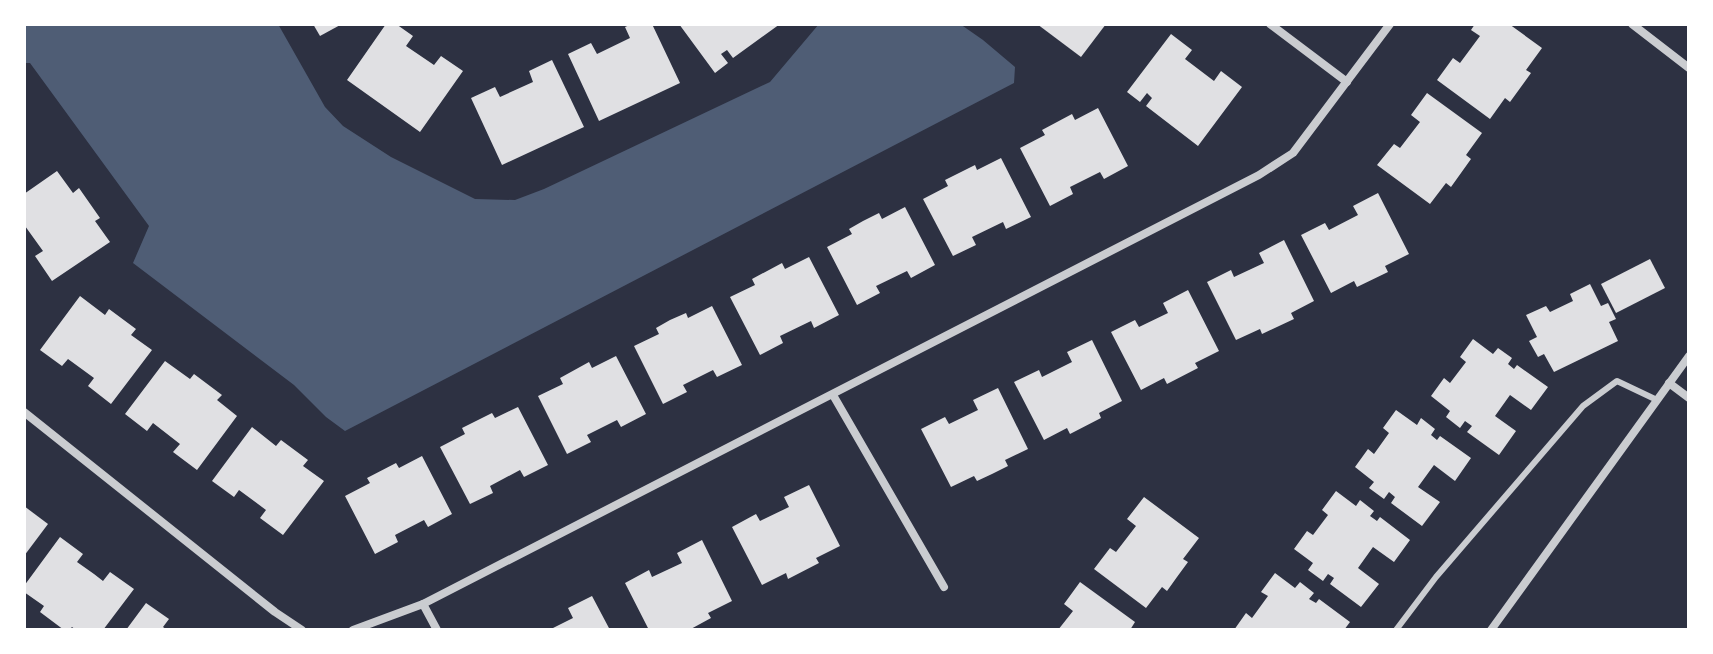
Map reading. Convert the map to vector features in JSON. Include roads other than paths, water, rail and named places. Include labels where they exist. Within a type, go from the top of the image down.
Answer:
[{"type":"street","points":[[1270,24],[1347,82]]},
{"type":"street","points":[[353,630],[423,604],[1259,175],[1293,153],[1390,24]]},
{"type":"street","points":[[1632,24],[1689,68]]},
{"type":"street","points":[[1491,630],[1689,356]]},
{"type":"street","points":[[1669,383],[1689,398]]},
{"type":"street","points":[[833,395],[944,587]]},
{"type":"street","points":[[24,412],[275,612],[302,630]]},
{"type":"street","points":[[423,604],[437,630]]},
{"type":"lane","points":[[1396,630],[1436,577],[1583,406],[1617,381],[1657,400]]},
{"type":"water","points":[[24,24],[278,24],[325,107],[343,126],[391,157],[475,199],[515,200],[544,189],[770,82],[819,24],[960,24],[1015,67],[1014,83],[345,431],[294,385],[133,263],[149,226],[30,63],[24,63]]}]
